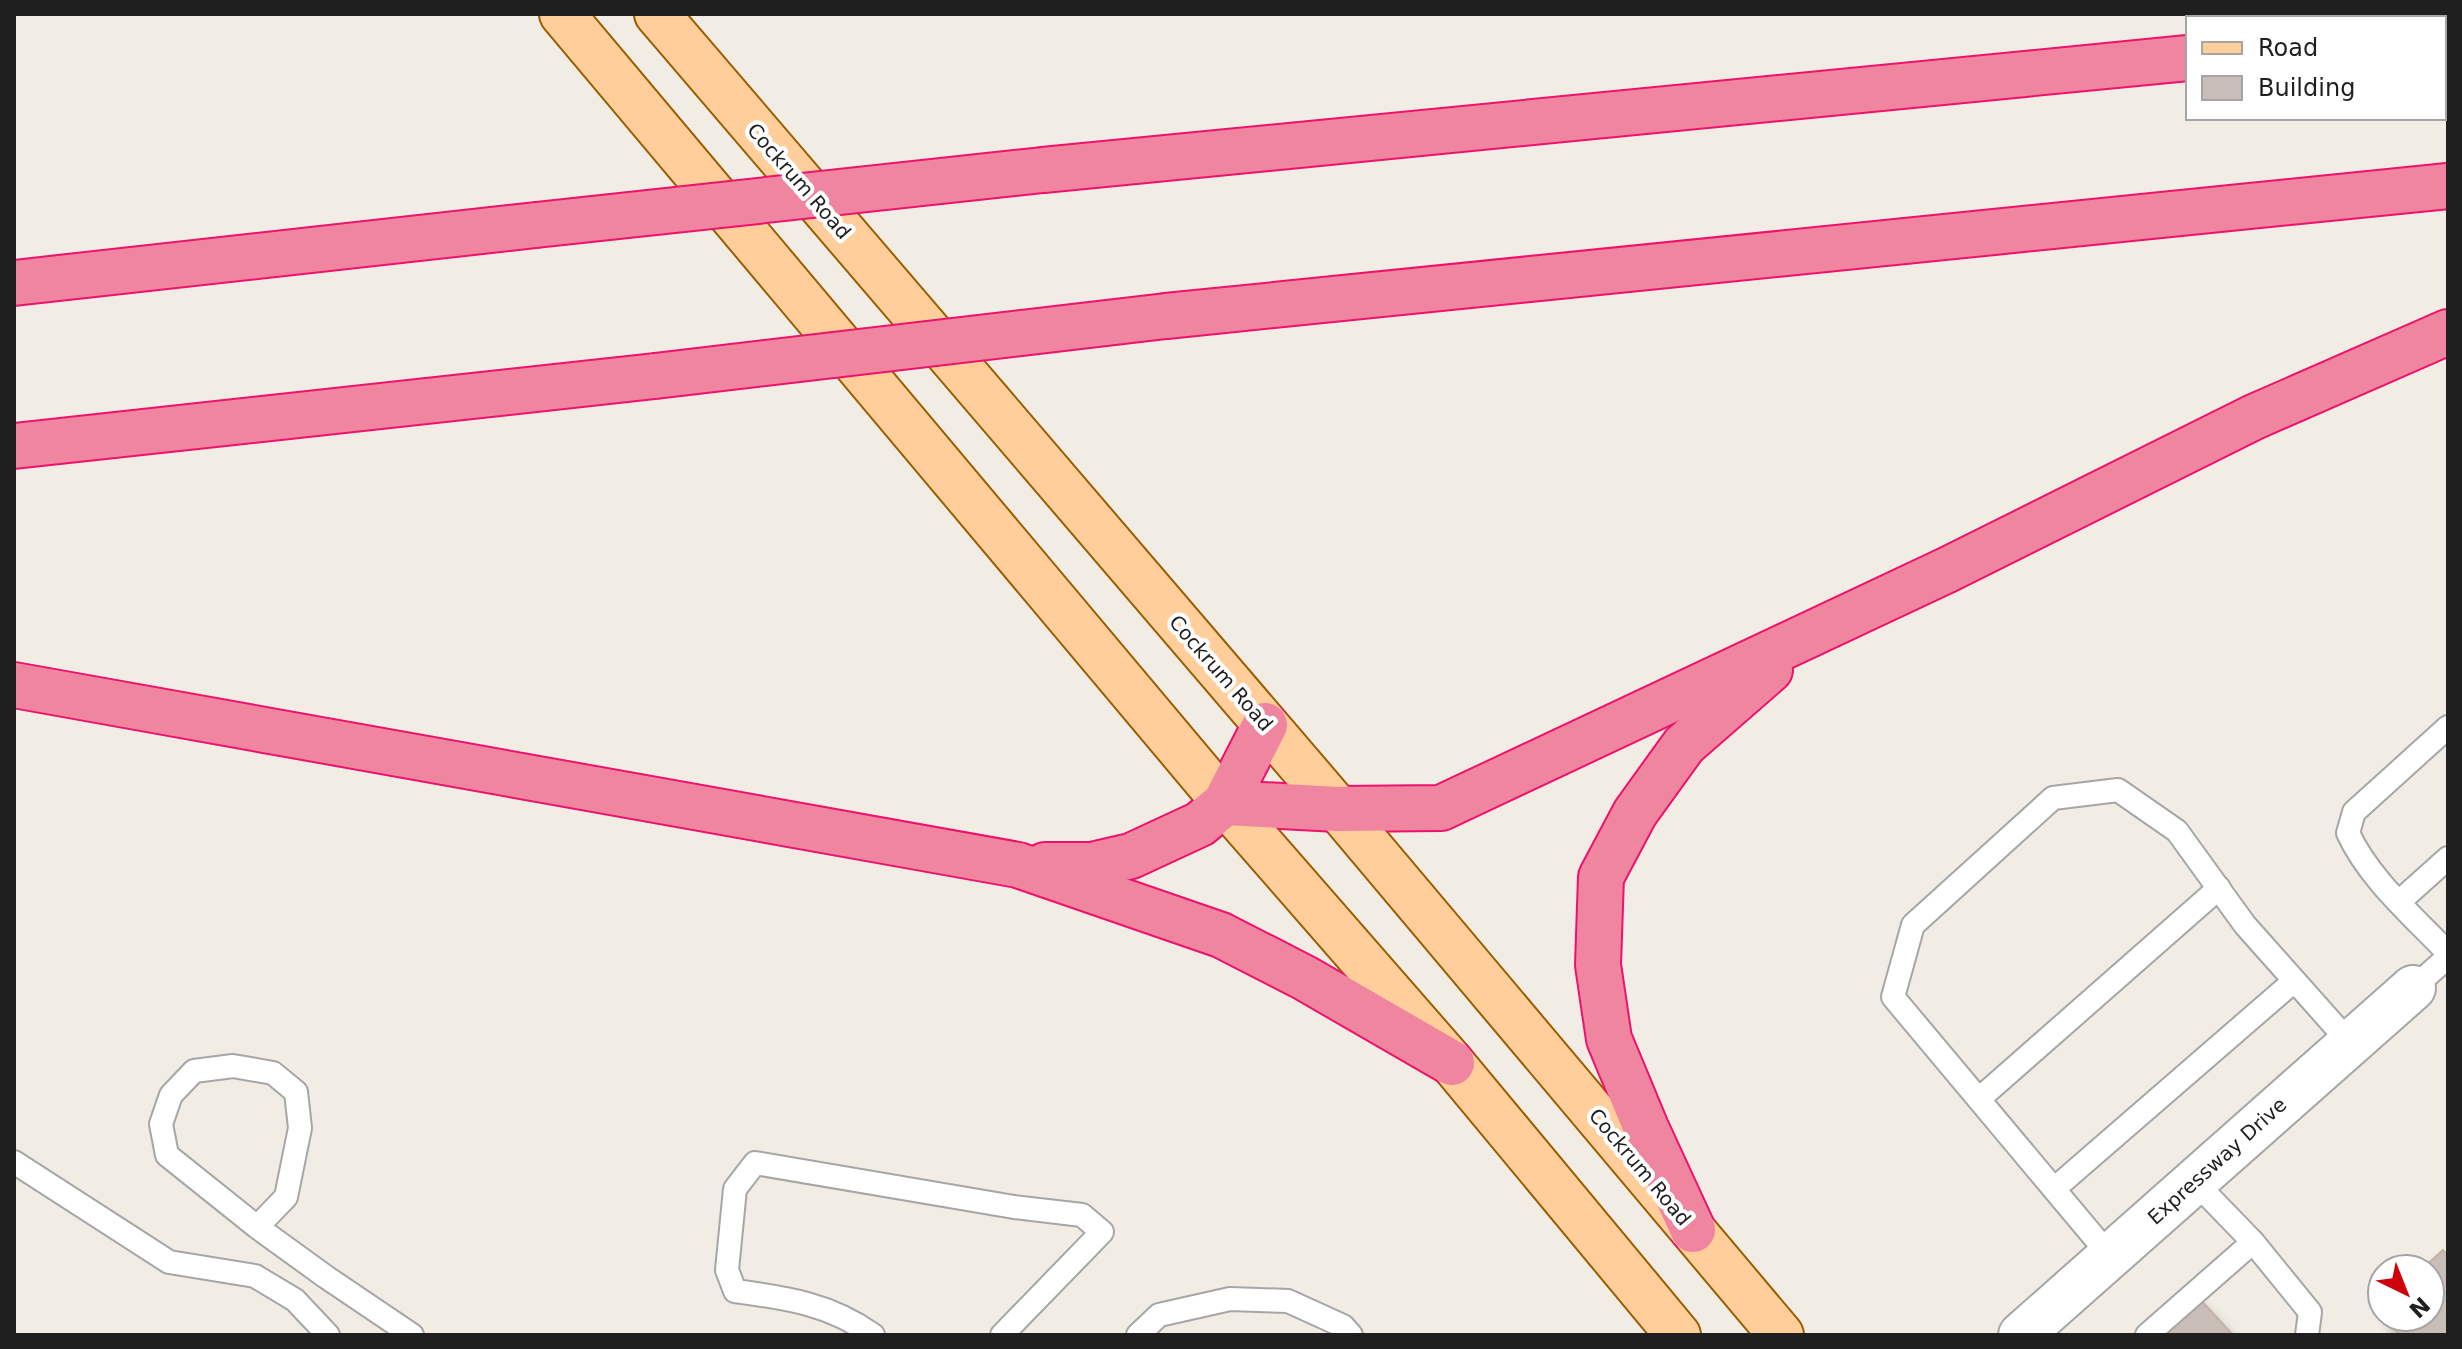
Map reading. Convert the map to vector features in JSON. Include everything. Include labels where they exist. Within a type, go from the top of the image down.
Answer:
[{"type":"highway","points":[[14,283],[1043,170],[2186,58]]},
{"type":"highway","points":[[14,446],[1166,316],[2448,186]]},
{"type":"highway","points":[[1225,803],[1338,809],[1441,808],[1947,570],[2254,417],[2448,332]]},
{"type":"highway","points":[[1693,1230],[1609,1039],[1598,965],[1601,877],[1635,813],[1684,745],[1808,636]]},
{"type":"highway","points":[[14,685],[1018,865],[1221,935],[1305,978],[1452,1063]]},
{"type":"highway","points":[[1018,865],[1092,865],[1131,856],[1200,824],[1225,803],[1265,725]]},
{"type":"main road","points":[[562,14],[1225,803],[1452,1063],[1678,1335]]},
{"type":"main road","name":"Cockrum Road","points":[[657,14],[1338,809],[1781,1335]]},
{"type":"street","name":"Expressway Drive","points":[[2021,1335],[2413,988]]},
{"type":"lane","points":[[2413,988],[2448,955],[2356,852],[2348,833],[2354,812],[2448,727]]},
{"type":"lane","points":[[2110,1256],[1893,997],[1913,925],[2053,798],[2118,790],[2177,831],[2245,925],[2350,1043]]},
{"type":"lane","points":[[2400,901],[2448,858]]},
{"type":"lane","points":[[1979,1099],[2219,888]]},
{"type":"lane","points":[[2054,1189],[2294,981]]},
{"type":"lane","points":[[257,1227],[286,1197],[300,1128],[296,1092],[273,1073],[233,1066],[194,1071],[171,1095],[161,1124],[167,1155],[257,1227],[412,1335]]},
{"type":"lane","points":[[14,1162],[169,1262],[255,1276],[295,1300],[328,1335]]},
{"type":"lane","points":[[873,1335],[829,1310],[790,1298],[735,1291],[727,1270],[735,1189],[755,1163],[1014,1207],[1082,1215],[1102,1232],[1002,1335]]},
{"type":"lane","points":[[2194,1181],[2253,1242],[2310,1312],[2307,1335]]},
{"type":"lane","points":[[2147,1335],[2253,1242]]},
{"type":"lane","points":[[1138,1335],[1159,1315],[1230,1299],[1288,1301],[1343,1326],[1351,1335]]},
{"type":"building","points":[[2446,1254],[2448,1335],[2398,1333],[2446,1333]]},
{"type":"building","points":[[2197,1296],[2233,1335],[2154,1335]]}]
